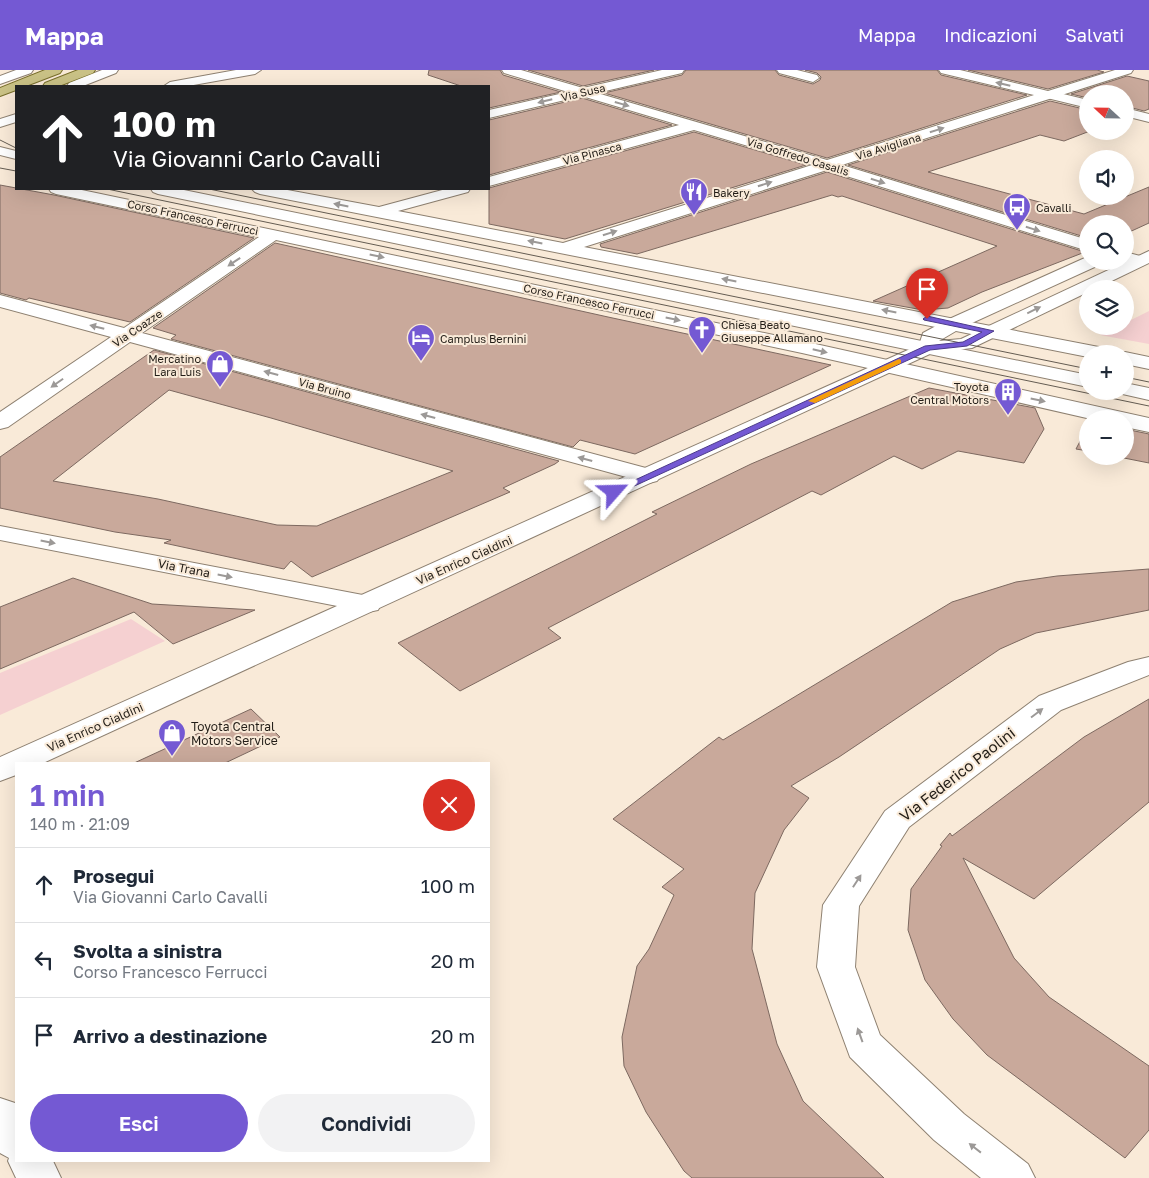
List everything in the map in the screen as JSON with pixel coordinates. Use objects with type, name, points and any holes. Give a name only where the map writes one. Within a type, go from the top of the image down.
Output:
[{"type":"main road","points":[[18,85],[56,70]]},
{"type":"main road","points":[[52,85],[89,70]]},
{"type":"main road","points":[[0,92],[15,86]]},
{"type":"main road","points":[[0,106],[15,103]]},
{"type":"street","points":[[0,80],[27,70]]},
{"type":"street","points":[[75,85],[112,70]]},
{"type":"street","points":[[175,85],[255,70]]},
{"type":"street","name":"Via Goffredo Casalis","points":[[508,70],[827,165],[1079,243]]},
{"type":"street","name":"Via Susa","points":[[490,114],[678,70]]},
{"type":"street","points":[[783,70],[813,78]]},
{"type":"street","points":[[945,70],[1079,102]]},
{"type":"street","name":"Via Avigliana","points":[[564,248],[1127,70]]},
{"type":"street","points":[[0,116],[15,104]]},
{"type":"street","points":[[1134,114],[1149,118]]},
{"type":"street","points":[[0,123],[15,118]]},
{"type":"street","name":"Via Pinasca","points":[[490,182],[695,125]]},
{"type":"street","points":[[0,151],[15,155]]},
{"type":"street","points":[[0,162],[15,164]]},
{"type":"street","name":"Corso Francesco Ferrucci","points":[[61,190],[274,234],[1082,410]]},
{"type":"street","name":"Corso Francesco Ferrucci","points":[[163,190],[1079,379]]},
{"type":"street","points":[[265,190],[1079,349]]},
{"type":"street","points":[[379,212],[459,190]]},
{"type":"street","name":"Via Coazze","points":[[0,422],[274,234]]},
{"type":"street","points":[[1079,267],[954,324],[930,337],[928,348],[964,344],[1103,270]]},
{"type":"street","name":"Via Bruino","points":[[0,302],[127,334],[649,476]]},
{"type":"street","name":"Via Enrico Cialdini","points":[[18,762],[928,348]]},
{"type":"street","points":[[1134,360],[1149,363]]},
{"type":"street","points":[[1134,391],[1149,394]]},
{"type":"street","name":"Corso Francesco Ferrucci","points":[[1134,422],[1149,425]]},
{"type":"street","name":"Via Trana","points":[[0,533],[368,604]]},
{"type":"street","name":"Via Federico Paolini","points":[[1014,1178],[949,1127],[864,1045],[836,967],[842,905],[896,820],[1050,703],[1138,668],[1149,666]]},
{"type":"street","name":"Via Enrico Cialdini","points":[[0,770],[15,763]]},
{"type":"street","points":[[0,1116],[15,1140]]},
{"type":"street","points":[[30,1162],[39,1178]]},
{"type":"shaded area","points":[[1149,311],[1149,344],[1100,335],[1134,335],[1134,318]]},
{"type":"shaded area","points":[[131,619],[165,641],[0,715],[0,673]]},
{"type":"building","points":[[429,70],[500,70],[503,75],[561,92],[490,108],[490,85],[458,85],[428,75]]},
{"type":"building","points":[[528,70],[654,70],[583,86]]},
{"type":"building","points":[[686,70],[775,70],[779,75],[813,84],[820,80],[821,77],[817,73],[805,70],[937,70],[941,75],[1027,95],[827,158],[604,93],[682,75]]},
{"type":"building","points":[[968,70],[1097,70],[1104,72],[1048,89]]},
{"type":"building","points":[[1127,76],[1149,81],[1149,109],[1144,111],[1134,108],[1134,85],[1099,85]]},
{"type":"building","points":[[1079,91],[1079,96],[1071,94]]},
{"type":"building","points":[[582,98],[672,125],[490,175],[490,120]]},
{"type":"building","points":[[1050,101],[1079,108],[1079,135],[1064,141],[1040,135],[928,172],[1084,214],[1106,205],[1134,205],[1134,193],[1149,187],[1149,223],[1134,230],[1134,215],[1079,215],[1079,235],[848,165]]},
{"type":"building","points":[[694,132],[806,165],[565,239],[489,224],[490,188]]},
{"type":"building","points":[[827,172],[1079,250],[1079,254],[982,292],[948,308],[923,310],[873,301],[997,246],[842,196],[832,195],[637,254],[601,247],[600,244]]},
{"type":"building","points":[[0,185],[15,188],[15,190],[27,190],[54,195],[254,238],[130,322],[0,293]]},
{"type":"building","points":[[275,243],[831,365],[635,454],[580,440],[573,447],[171,339],[176,335],[153,328]]},
{"type":"building","points":[[154,350],[559,461],[503,488],[510,492],[312,577],[291,561],[284,569],[164,543],[171,540],[115,532],[0,508],[0,457]],"holes":[[[169,390],[453,471],[317,526],[277,525],[158,499],[53,481]]]},
{"type":"building","points":[[929,388],[1035,408],[1044,429],[1024,463],[958,451],[922,469],[894,456],[821,495],[812,491],[548,628],[561,638],[460,691],[398,643],[657,514],[652,512],[751,464]]},
{"type":"building","points":[[1134,431],[1149,434],[1149,463],[1134,460]]},
{"type":"building","points":[[1149,569],[1149,610],[1036,633],[1000,649],[839,757],[791,786],[809,798],[784,830],[755,893],[752,949],[777,1044],[803,1101],[884,1178],[692,1178],[684,1171],[646,1112],[624,1066],[622,1037],[637,966],[649,949],[674,895],[662,887],[684,869],[613,819],[719,737],[723,740],[952,602],[1016,582],[1057,576]]},
{"type":"building","points":[[73,578],[152,604],[255,610],[173,644],[134,612],[0,669],[0,607]]},
{"type":"building","points":[[1149,699],[1149,802],[1034,899],[963,858],[1014,958],[1049,997],[1149,1066],[1149,1130],[1125,1158],[987,1055],[953,1019],[925,980],[908,930],[911,889],[950,833],[952,836],[1084,737]]},
{"type":"building","points":[[251,709],[280,737],[227,762],[136,762]]},
{"type":"tram line","points":[[0,140],[15,148]]},
{"type":"tram line","points":[[0,168],[15,171]]},
{"type":"tram line","points":[[112,190],[1149,406]]},
{"type":"tram line","points":[[214,190],[1079,367]]},
{"type":"tram line","points":[[1134,379],[1149,382]]},
{"type":"slow traffic","points":[[812,401],[899,362]]},
{"type":"place","name":"Bakery","points":[[694,216]]},
{"type":"place","name":"Cavalli","points":[[1017,231]]},
{"type":"place","name":"Chiesa Beato Giuseppe Allamano","points":[[702,354]]},
{"type":"place","name":"Camplus Bernini","points":[[421,362]]},
{"type":"place","name":"Mercatino Lara Luis","points":[[220,388]]},
{"type":"place","name":"Toyota Central Motors","points":[[1008,416]]},
{"type":"place","name":"Toyota Central Motors Service","points":[[172,757]]},
{"type":"route","points":[[614,492],[928,348],[964,344],[990,331],[927,319]]}]
